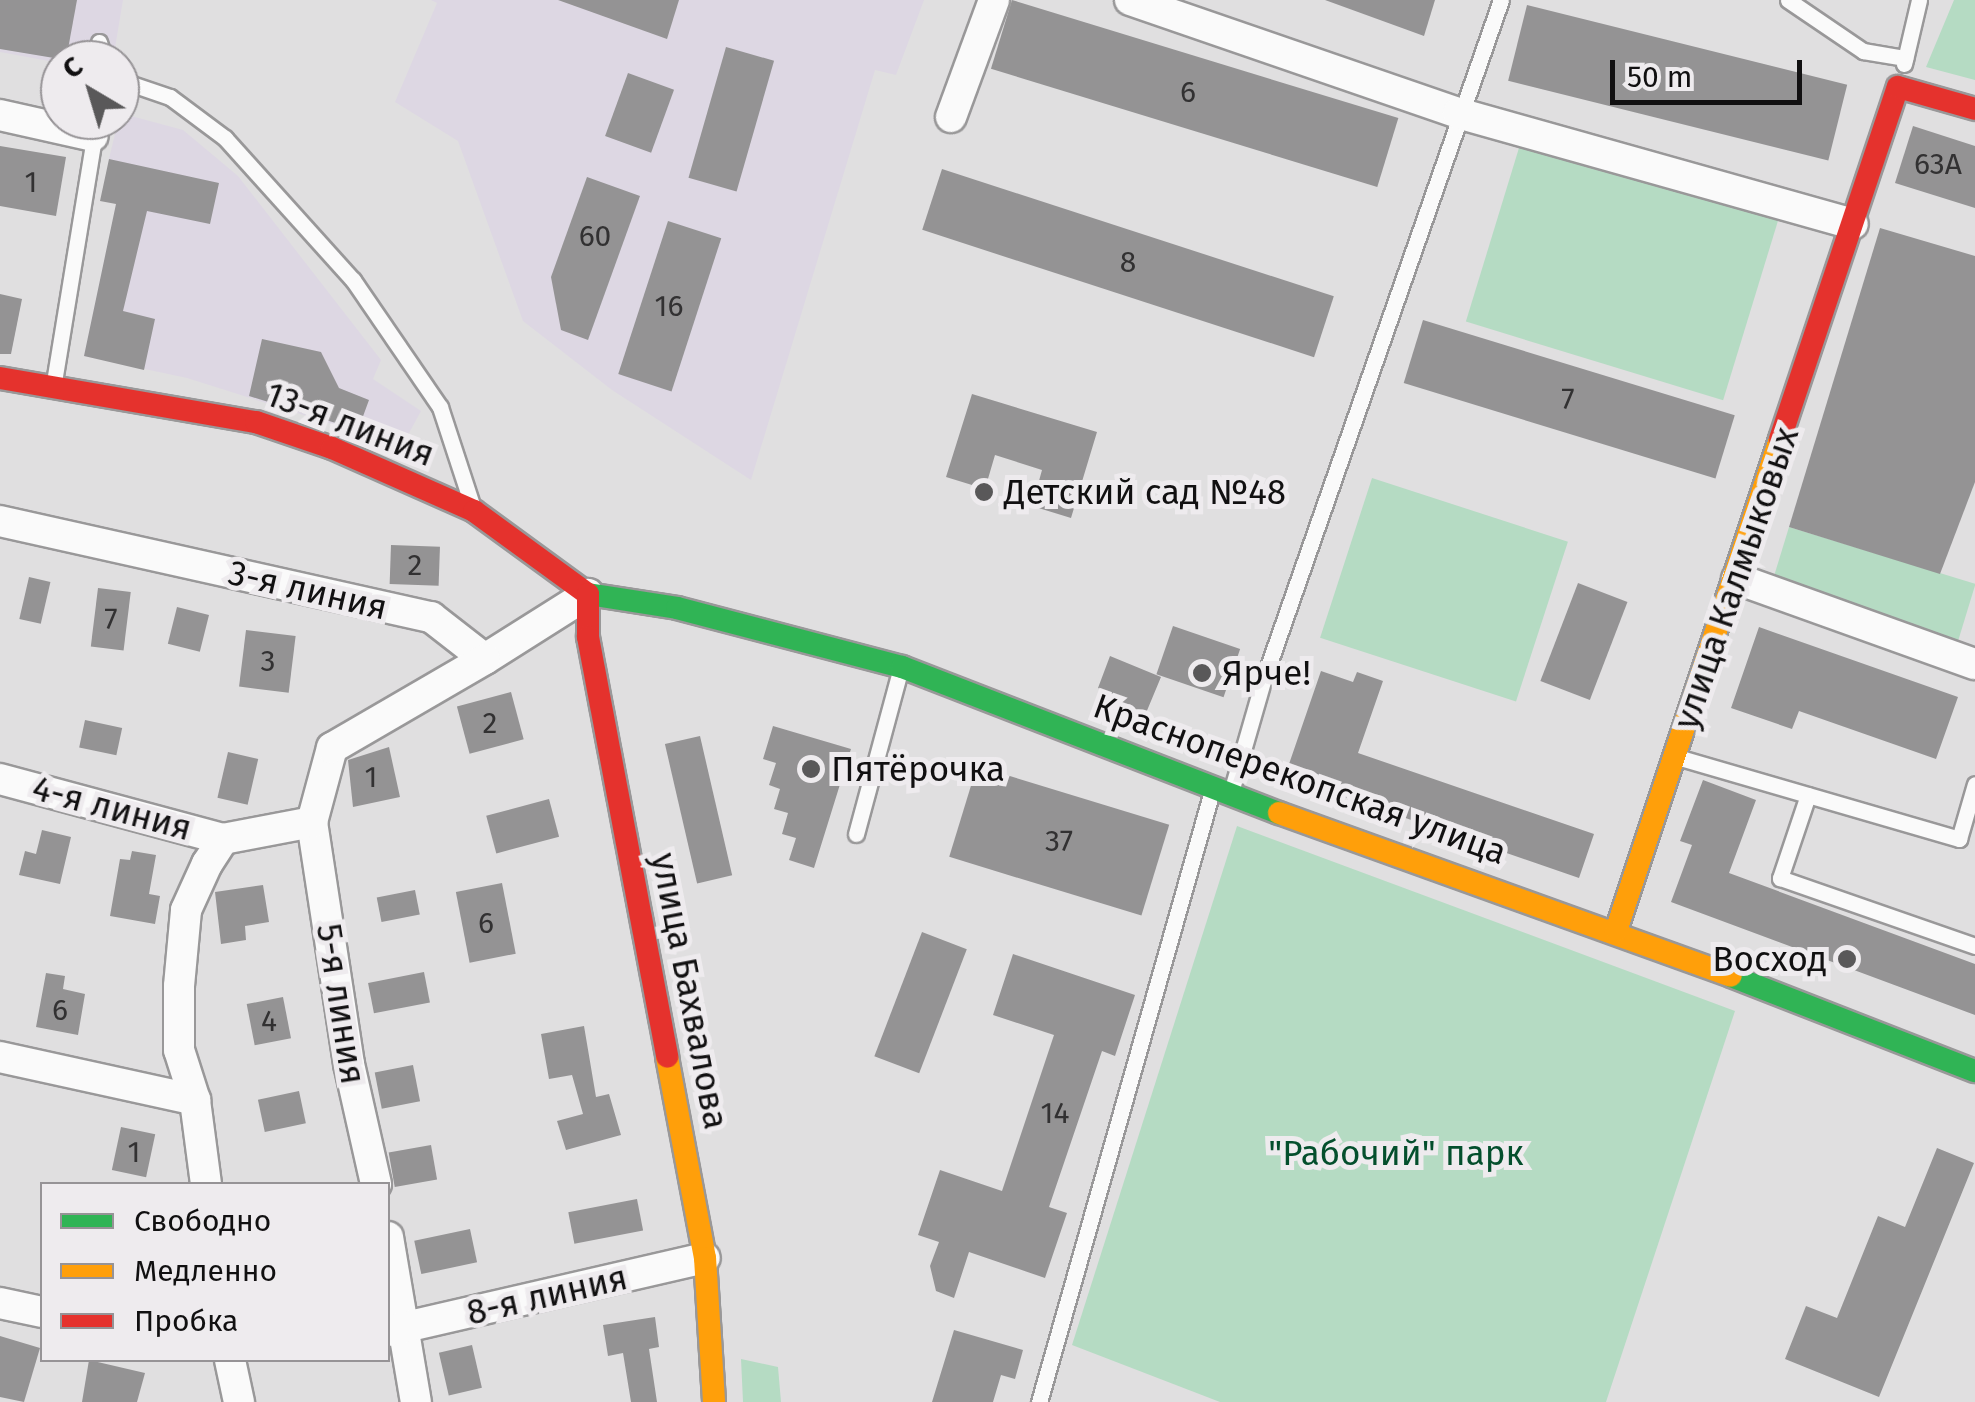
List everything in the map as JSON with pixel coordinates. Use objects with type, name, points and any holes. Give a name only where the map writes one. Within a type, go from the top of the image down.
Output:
[{"type":"street","points":[[951,117],[994,0]]},
{"type":"street","points":[[1130,0],[1458,113],[1853,224]]},
{"type":"street","points":[[1898,87],[1975,108]]},
{"type":"street","name":"улица Калмыковых","points":[[1616,931],[1737,579],[1898,87]]},
{"type":"street","points":[[0,115],[40,120]]},
{"type":"street","name":"13-я линия","points":[[0,378],[256,422],[474,511],[588,594]]},
{"type":"street","name":"3-я линия","points":[[0,520],[430,617],[484,659]]},
{"type":"street","points":[[1737,579],[1975,664]]},
{"type":"street","points":[[206,1182],[195,1100],[179,1050],[186,910],[223,839],[312,822],[332,748],[588,594]]},
{"type":"street","name":"Красноперекопская улица","points":[[588,594],[677,608],[902,667],[1222,792],[1616,931],[1975,1071]]},
{"type":"street","name":"улица Бахвалова","points":[[588,594],[588,637],[705,1258],[714,1402]]},
{"type":"street","name":"4-я линия","points":[[0,779],[223,839]]},
{"type":"street","name":"5-я линия","points":[[312,822],[349,1064],[376,1182]]},
{"type":"street","points":[[0,1057],[195,1100]]},
{"type":"street","points":[[390,1256],[398,1329],[416,1402]]},
{"type":"street","name":"8-я линия","points":[[398,1329],[705,1258]]},
{"type":"street","points":[[0,1303],[40,1312]]},
{"type":"street","points":[[230,1362],[239,1402]]},
{"type":"lane","points":[[1038,1402],[1222,792],[1458,113],[1501,0]]},
{"type":"lane","points":[[1788,0],[1863,51],[1905,58]]},
{"type":"lane","points":[[1898,87],[1919,0]]},
{"type":"lane","points":[[140,87],[170,98],[225,138],[353,280],[440,407],[474,511]]},
{"type":"lane","points":[[52,388],[93,140]]},
{"type":"lane","points":[[856,834],[902,667]]},
{"type":"lane","points":[[1676,757],[1959,839],[1975,784]]},
{"type":"lane","points":[[1808,795],[1780,878],[1975,946]]},
{"type":"shaded area","points":[[0,0],[123,0],[116,40],[40,40],[40,59],[0,52]]},
{"type":"shaded area","points":[[431,0],[924,0],[896,75],[875,70],[751,480],[612,390],[523,321],[458,141],[395,102],[437,3]]},
{"type":"shaded area","points":[[140,118],[183,130],[238,176],[381,360],[373,379],[421,411],[402,446],[187,378],[84,356],[116,205],[109,159],[114,140],[140,140]]},
{"type":"green space","points":[[1954,0],[1975,0],[1975,80],[1926,67]]},
{"type":"green space","points":[[1522,138],[1779,217],[1723,400],[1466,322]]},
{"type":"green space","points":[[1372,478],[1568,542],[1516,701],[1320,638]]},
{"type":"green space","points":[[1789,527],[1975,584],[1956,647],[1770,590]]},
{"type":"green space","name":"\"Рабочий\" парк","points":[[1237,826],[1735,1011],[1606,1402],[1220,1402],[1072,1345]]},
{"type":"green space","points":[[741,1359],[778,1367],[781,1402],[743,1402]]},
{"type":"building","points":[[0,0],[77,0],[70,40],[40,40],[40,56],[0,49]]},
{"type":"building","points":[[558,0],[679,0],[667,39]]},
{"type":"building","points":[[1012,0],[1398,118],[1377,187],[991,69]]},
{"type":"building","points":[[1325,0],[1435,0],[1424,36]]},
{"type":"building","points":[[1527,5],[1847,85],[1828,161],[1508,81]]},
{"type":"building","points":[[726,47],[774,61],[737,192],[689,178]]},
{"type":"building","points":[[628,73],[674,90],[651,153],[605,136]]},
{"type":"building","points":[[1913,126],[1975,146],[1975,208],[1895,183]]},
{"type":"building","points":[[0,146],[66,157],[56,216],[0,206]]},
{"type":"building","points":[[109,159],[219,183],[210,224],[147,211],[123,311],[155,319],[144,370],[84,356],[116,204],[100,201]]},
{"type":"building","points":[[942,169],[1334,296],[1314,357],[922,230]]},
{"type":"building","points":[[587,177],[640,196],[588,340],[561,330],[551,277]]},
{"type":"building","points":[[668,221],[721,238],[672,391],[618,374]]},
{"type":"building","points":[[1880,228],[1975,256],[1975,482],[1940,574],[1789,527]]},
{"type":"building","points":[[0,294],[22,299],[11,354],[0,354]]},
{"type":"building","points":[[1423,320],[1735,415],[1715,478],[1404,383]]},
{"type":"building","points":[[262,339],[321,352],[339,388],[369,400],[358,430],[249,396]]},
{"type":"building","points":[[972,394],[1097,432],[1071,518],[1032,506],[1042,470],[995,455],[985,489],[946,477]]},
{"type":"building","points":[[391,545],[440,547],[439,586],[390,584]]},
{"type":"building","points":[[29,577],[50,582],[41,624],[19,619]]},
{"type":"building","points":[[1578,583],[1627,602],[1590,700],[1540,681]]},
{"type":"building","points":[[98,588],[131,592],[124,651],[91,647]]},
{"type":"building","points":[[177,607],[209,615],[200,652],[168,644]]},
{"type":"building","points":[[1173,626],[1240,649],[1224,697],[1156,674]]},
{"type":"building","points":[[1759,627],[1958,697],[1936,759],[1799,711],[1792,729],[1731,708]]},
{"type":"building","points":[[246,630],[296,636],[289,693],[239,687]]},
{"type":"building","points":[[1110,656],[1161,677],[1141,725],[1116,716],[1123,698],[1098,688]]},
{"type":"building","points":[[1321,671],[1353,682],[1357,672],[1383,681],[1358,753],[1594,834],[1579,878],[1316,787],[1320,775],[1289,764]]},
{"type":"building","points":[[511,692],[524,739],[470,754],[457,706]]},
{"type":"building","points":[[85,720],[122,728],[116,755],[79,747]]},
{"type":"building","points":[[773,726],[851,749],[814,868],[789,860],[796,838],[782,834],[788,813],[774,809],[780,789],[769,785],[776,763],[763,759]]},
{"type":"building","points":[[700,736],[732,875],[697,883],[665,744]]},
{"type":"building","points":[[389,747],[400,797],[353,807],[348,760]]},
{"type":"building","points":[[228,752],[258,759],[248,805],[217,798]]},
{"type":"building","points":[[977,766],[1169,825],[1141,916],[949,857]]},
{"type":"building","points":[[1703,780],[1756,800],[1729,873],[1975,964],[1975,1015],[1671,902],[1692,845],[1680,841]]},
{"type":"building","points":[[549,799],[559,837],[496,853],[486,816]]},
{"type":"building","points":[[42,830],[71,837],[60,884],[19,875],[25,851],[36,854]]},
{"type":"building","points":[[132,851],[156,855],[149,894],[160,896],[155,924],[110,916],[120,859],[130,860]]},
{"type":"building","points":[[502,883],[516,954],[470,963],[456,892]]},
{"type":"building","points":[[263,885],[269,922],[245,926],[246,940],[221,944],[215,892]]},
{"type":"building","points":[[415,890],[420,915],[381,922],[377,897]]},
{"type":"building","points":[[922,932],[967,949],[919,1073],[874,1056]]},
{"type":"building","points":[[1013,954],[1135,995],[1115,1056],[1102,1051],[1049,1207],[1067,1213],[1045,1278],[969,1252],[954,1298],[936,1291],[930,1266],[939,1242],[918,1235],[940,1170],[1002,1191],[1054,1035],[993,1015]]},
{"type":"building","points":[[424,972],[430,1002],[374,1013],[368,983]]},
{"type":"building","points":[[46,973],[65,976],[63,989],[85,994],[78,1035],[36,1027]]},
{"type":"building","points":[[283,997],[291,1038],[255,1045],[247,1004]]},
{"type":"building","points":[[584,1026],[596,1097],[609,1094],[621,1135],[566,1150],[557,1121],[583,1114],[572,1075],[549,1079],[541,1034]]},
{"type":"building","points":[[413,1065],[420,1101],[382,1109],[375,1072]]},
{"type":"building","points":[[299,1091],[306,1123],[265,1132],[258,1100]]},
{"type":"building","points":[[121,1127],[155,1134],[146,1177],[112,1170]]},
{"type":"building","points":[[431,1145],[437,1179],[395,1187],[389,1152]]},
{"type":"building","points":[[1937,1148],[1974,1163],[1879,1397],[1785,1359],[1806,1306],[1837,1318],[1878,1216],[1905,1227]]},
{"type":"building","points":[[637,1199],[643,1230],[574,1244],[568,1212]]},
{"type":"building","points":[[470,1229],[477,1262],[421,1274],[414,1241]]},
{"type":"building","points":[[655,1317],[659,1347],[649,1349],[657,1402],[631,1402],[623,1353],[608,1356],[603,1325]]},
{"type":"building","points":[[954,1330],[1023,1350],[1015,1379],[1001,1375],[993,1402],[932,1402]]},
{"type":"building","points":[[0,1336],[40,1348],[24,1402],[0,1397]]},
{"type":"building","points":[[472,1345],[482,1388],[449,1396],[439,1353]]},
{"type":"building","points":[[89,1362],[145,1373],[137,1402],[82,1402]]},
{"type":"traffic: fast","points":[[588,594],[677,608],[902,667],[1279,813]]},
{"type":"traffic: fast","points":[[1731,976],[1975,1071]]},
{"type":"traffic: slow","points":[[1616,931],[1780,439]]},
{"type":"traffic: slow","points":[[1279,813],[1731,976]]},
{"type":"traffic: slow","points":[[667,1057],[705,1258],[714,1402]]},
{"type":"traffic: jam","points":[[1780,439],[1898,87],[1975,109]]},
{"type":"traffic: jam","points":[[0,378],[256,422],[332,448],[474,511],[588,594]]},
{"type":"traffic: jam","points":[[588,594],[588,637],[667,1057]]},
{"type":"place","name":"Детский сад №48","points":[[984,492]]},
{"type":"place","name":"Ярче!","points":[[1202,673]]},
{"type":"place","name":"Пятёрочка","points":[[811,769]]},
{"type":"place","name":"Восход","points":[[1847,959]]}]
